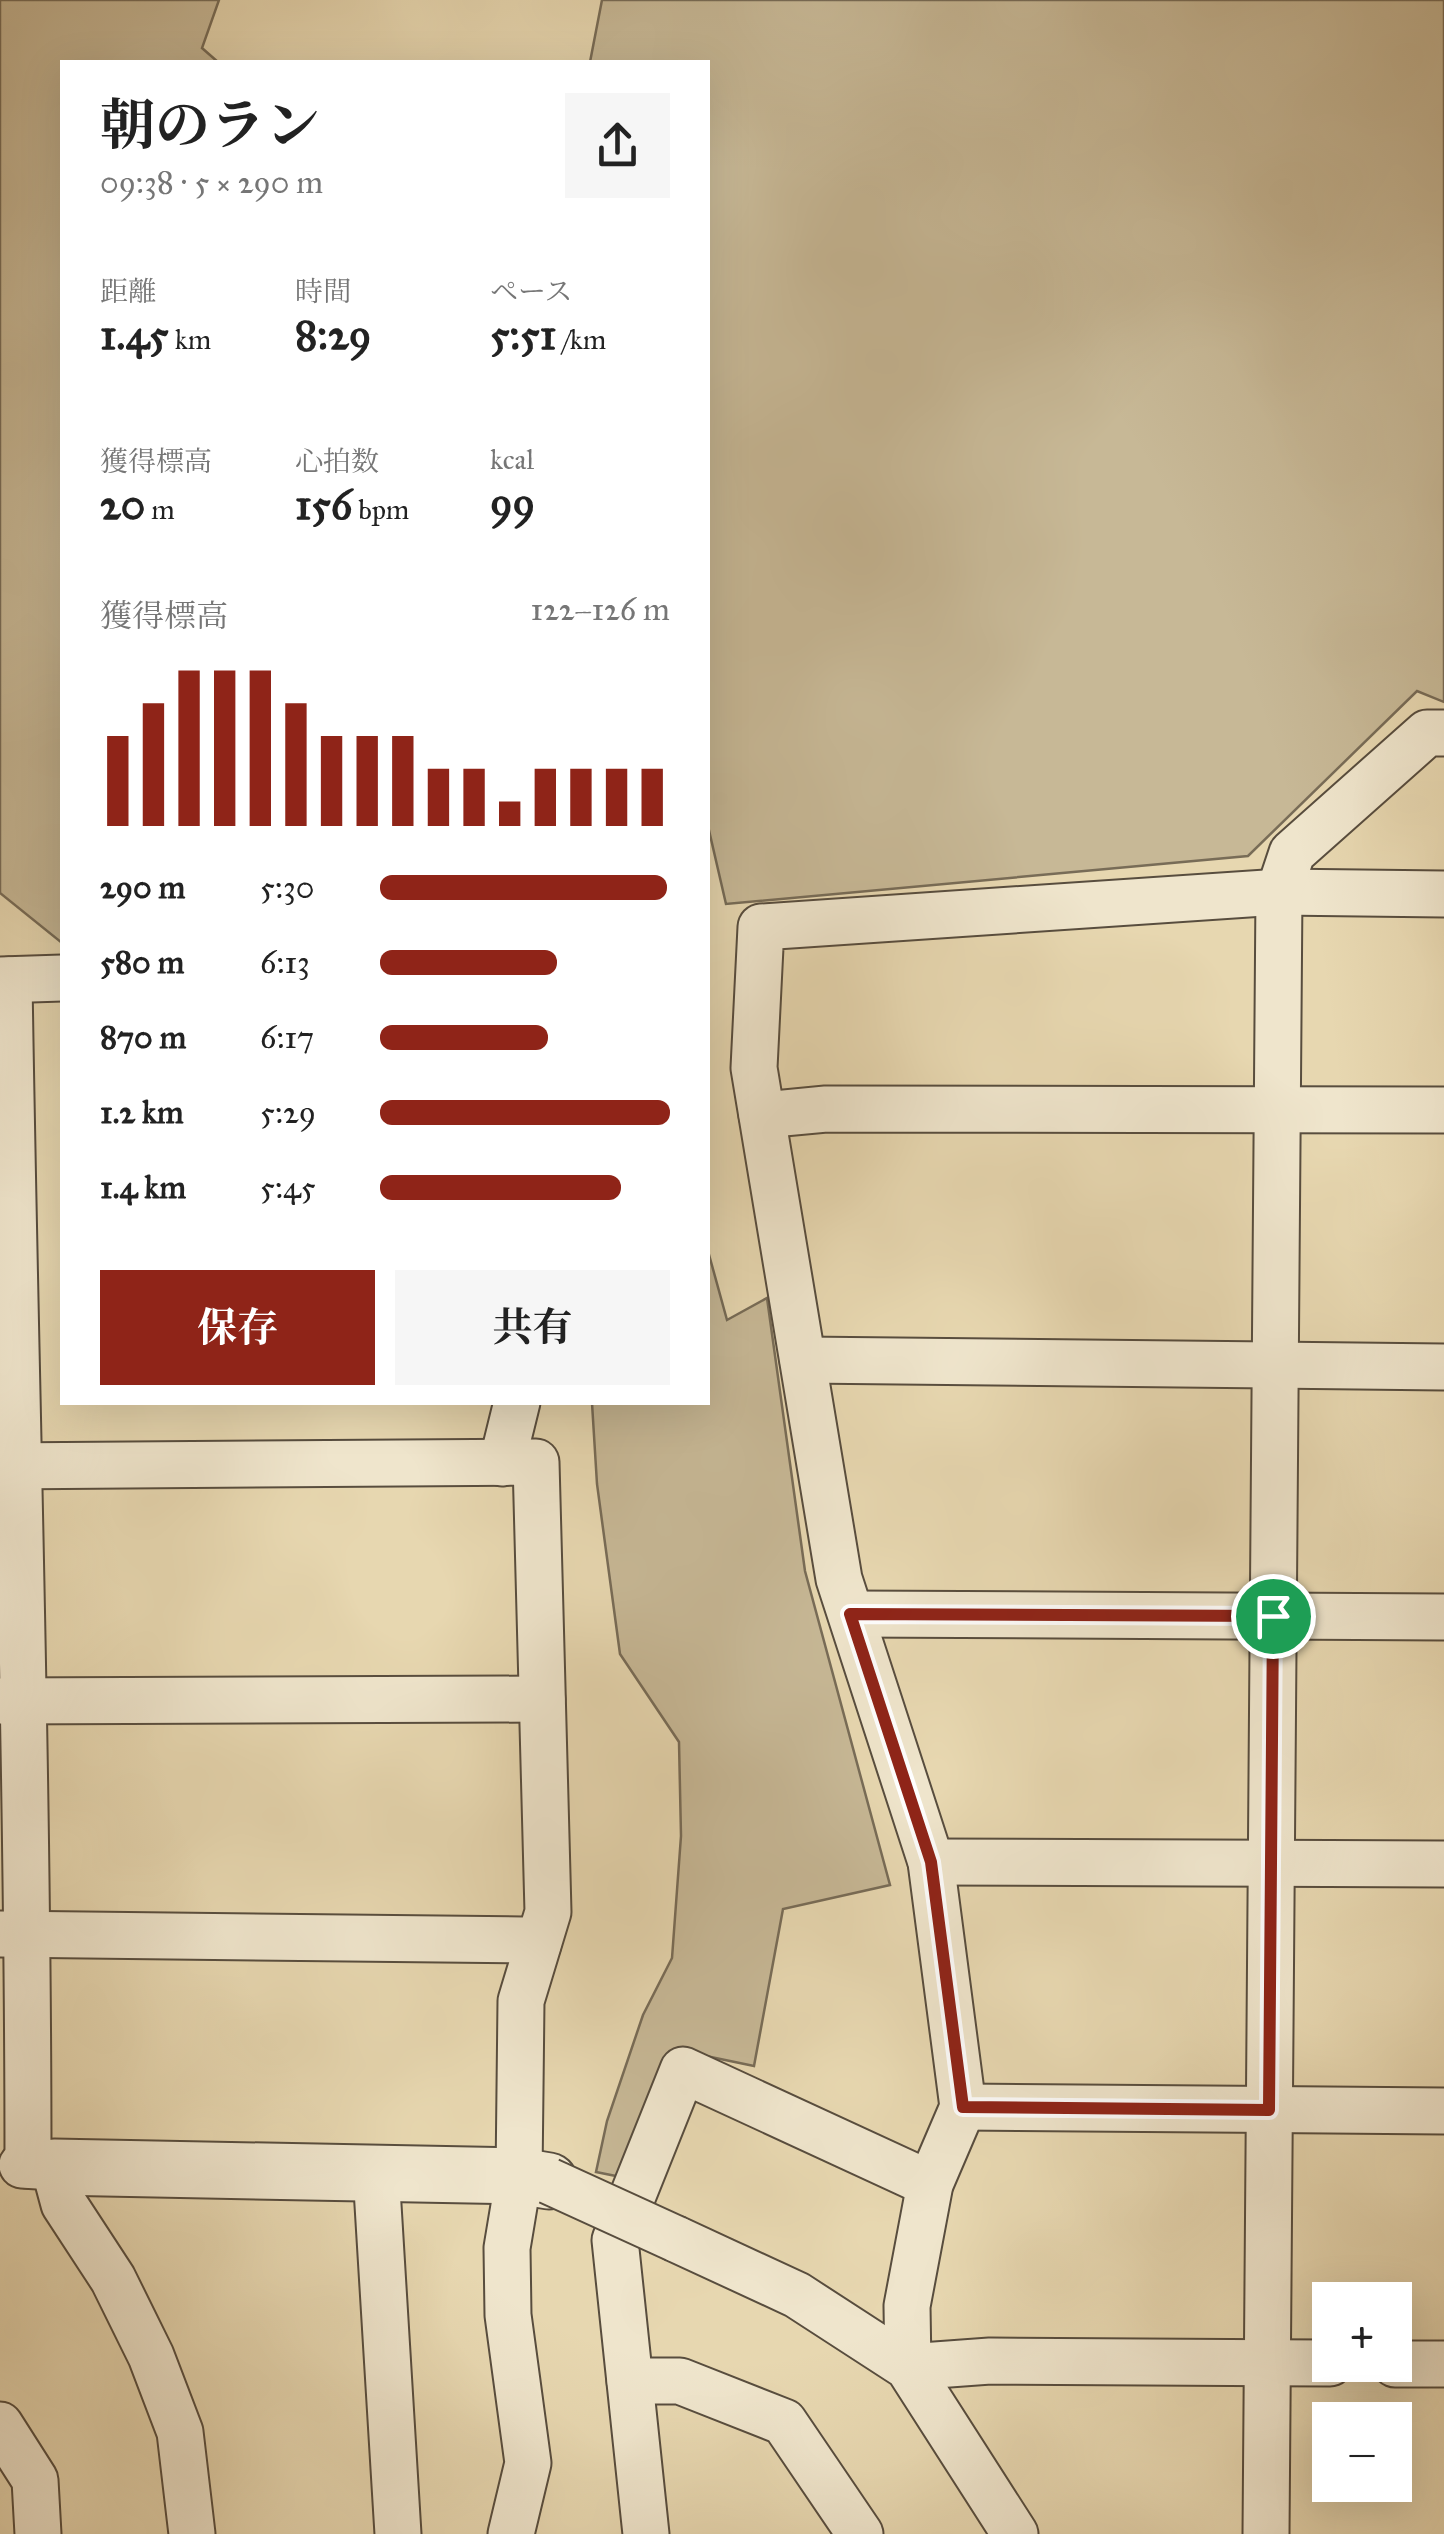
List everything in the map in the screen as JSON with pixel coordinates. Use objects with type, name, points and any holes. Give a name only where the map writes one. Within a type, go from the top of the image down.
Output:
[{"type":"street","points":[[1266,2534],[1279,892],[1292,854],[1427,733],[1444,734]]},
{"type":"street","points":[[908,2366],[907,2306],[930,2184],[963,2107],[931,1862],[839,1579],[754,1068],[761,927],[1279,892],[1444,894]]},
{"type":"street","points":[[60,978],[5,980],[14,1934],[27,2166],[64,2204],[114,2278],[151,2356],[180,2432],[192,2534]]},
{"type":"street","points":[[762,1115],[826,1108],[1444,1110]]},
{"type":"street","points":[[803,1360],[1444,1367]]},
{"type":"street","points":[[502,1463],[516,1405]]},
{"type":"street","points":[[8,1466],[536,1462],[548,1912],[521,2000],[534,2178],[507,2248],[508,2316],[528,2463],[512,2534]]},
{"type":"street","points":[[850,1614],[1444,1617]]},
{"type":"street","points":[[11,1701],[542,1699]]},
{"type":"street","points":[[931,1862],[1444,1864]]},
{"type":"street","points":[[14,1934],[523,1940],[538,1944]]},
{"type":"street","points":[[646,2534],[615,2240],[683,2070],[930,2184]]},
{"type":"street","points":[[963,2107],[1444,2111]]},
{"type":"street","points":[[27,2166],[534,2178],[797,2294],[908,2366],[1015,2534]]},
{"type":"street","points":[[376,2172],[398,2534]]},
{"type":"street","points":[[908,2366],[990,2361],[1312,2363]]},
{"type":"street","points":[[1412,2364],[1444,2364]]},
{"type":"street","points":[[630,2381],[680,2381],[784,2422],[860,2534]]},
{"type":"street","points":[[0,2425],[35,2480],[25,2513]]},
{"type":"shaded area","points":[[0,0],[219,0],[202,48],[216,60],[60,60],[60,941],[0,893]]},
{"type":"shaded area","points":[[602,0],[1444,0],[1444,702],[1417,691],[1248,856],[726,904],[710,835],[710,60],[590,60]]},
{"type":"shaded area","points":[[710,1258],[727,1320],[767,1298],[805,1571],[890,1885],[783,1909],[754,2066],[677,2050],[621,2177],[596,2172],[607,2121],[643,2015],[672,1958],[681,1836],[679,1742],[620,1654],[597,1484],[592,1405],[710,1405]]},
{"type":"route","points":[[850,1614],[1273,1616],[1269,2110],[963,2107],[931,1862],[850,1614]]}]
